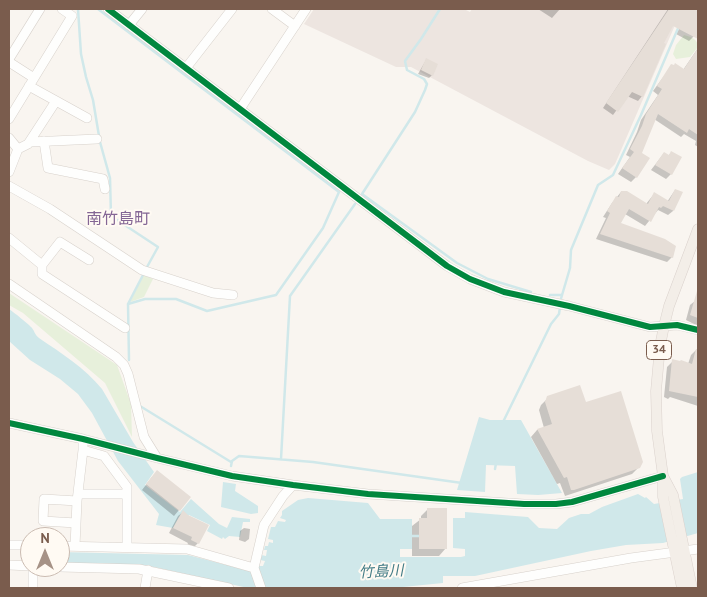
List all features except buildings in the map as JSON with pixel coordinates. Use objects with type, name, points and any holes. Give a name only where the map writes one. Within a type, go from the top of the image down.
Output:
[{"type":"main road","name":"34","points":[[692,588],[679,548],[663,476],[657,431],[656,392],[658,360],[669,306],[698,229]]},
{"type":"main road","name":"34","points":[[679,548],[682,588]]},
{"type":"street","points":[[40,9],[9,60],[56,101],[87,118]]},
{"type":"street","points":[[9,119],[74,12],[62,9]]},
{"type":"street","points":[[108,9],[447,266],[470,279],[504,292],[569,306],[650,327],[678,325],[698,330]]},
{"type":"street","points":[[129,25],[142,9]]},
{"type":"street","points":[[186,68],[232,9]]},
{"type":"street","points":[[272,9],[295,26]]},
{"type":"street","points":[[240,109],[306,9]]},
{"type":"street","points":[[9,172],[18,149],[30,142],[56,101]]},
{"type":"street","points":[[9,138],[18,149]]},
{"type":"street","points":[[30,142],[97,139]]},
{"type":"street","points":[[44,141],[48,168],[102,179],[105,189]]},
{"type":"street","points":[[9,186],[50,209],[142,270],[213,293],[232,295]]},
{"type":"street","points":[[9,238],[42,264]]},
{"type":"street","points":[[88,260],[60,242],[42,264],[42,274],[125,328]]},
{"type":"street","points":[[9,284],[116,357],[124,365],[144,437],[154,458]]},
{"type":"street","points":[[9,423],[101,443],[154,458],[232,476],[292,486],[368,494],[542,504],[572,502],[663,476]]},
{"type":"street","points":[[75,546],[83,439]]},
{"type":"street","points":[[83,450],[104,456],[127,487],[127,547]]},
{"type":"street","points":[[261,588],[254,569],[264,525],[292,486]]},
{"type":"street","points":[[76,523],[43,521],[44,499],[127,494]]},
{"type":"street","points":[[70,546],[192,550],[254,569]]},
{"type":"street","points":[[462,588],[497,585],[679,548],[698,550]]},
{"type":"street","points":[[70,567],[148,570],[229,588]]},
{"type":"street","points":[[145,588],[148,570]]},
{"type":"shaded area","points":[[314,9],[464,9],[470,12],[472,9],[682,9],[615,164],[609,170],[588,161],[411,67],[396,67],[304,24]]},
{"type":"green space","points":[[684,35],[695,40],[698,47],[690,57],[676,59],[673,54],[676,45]]},
{"type":"green space","points":[[143,275],[153,279],[144,297],[130,302]]},
{"type":"green space","points":[[9,293],[117,365],[131,404],[132,437],[105,383],[23,313],[9,305]]},
{"type":"water","points":[[9,309],[31,326],[38,337],[80,368],[102,389],[133,442],[154,472],[145,485],[180,512],[191,499],[219,524],[227,528],[232,517],[250,519],[250,522],[243,522],[240,537],[229,536],[222,539],[207,531],[210,525],[189,515],[186,520],[179,517],[173,528],[156,525],[159,514],[118,461],[92,413],[78,394],[60,379],[30,360],[9,341]]},
{"type":"water","points":[[479,417],[490,420],[521,420],[562,493],[517,494],[515,466],[486,465],[485,492],[457,490]]},
{"type":"water","name":"竹島川","points":[[698,472],[698,533],[663,543],[626,545],[591,551],[475,576],[443,576],[443,583],[393,588],[248,588],[149,566],[70,564],[70,552],[188,555],[250,571],[259,570],[259,566],[263,566],[265,561],[260,560],[261,555],[266,556],[267,550],[264,550],[265,546],[268,546],[269,542],[273,543],[273,540],[268,539],[271,527],[275,527],[278,521],[285,522],[286,520],[280,518],[282,511],[298,500],[308,498],[368,503],[380,519],[412,519],[412,549],[400,549],[400,557],[461,557],[465,556],[465,549],[453,548],[453,518],[465,518],[465,512],[528,517],[539,528],[557,529],[569,518],[581,514],[589,514],[602,507],[638,494],[646,497],[654,504],[683,499],[680,479]]},
{"type":"water","points":[[223,482],[236,484],[235,491],[258,506],[258,513],[251,514],[221,507]]},
{"type":"waterway","points":[[78,9],[81,54],[93,100],[100,142],[110,178],[111,216],[158,247],[147,267]]},
{"type":"waterway","points":[[98,9],[339,192],[323,228],[276,295],[207,311],[176,299],[145,299],[128,304]]},
{"type":"waterway","points":[[440,9],[405,61],[407,70],[424,79],[427,84],[425,90],[415,112],[362,194],[457,263],[488,279],[531,292]]},
{"type":"waterway","points":[[560,302],[570,268],[571,250],[598,185],[613,175],[679,26]]},
{"type":"waterway","points":[[281,459],[290,296],[355,204]]},
{"type":"waterway","points":[[129,360],[128,304],[143,275]]},
{"type":"waterway","points":[[550,295],[561,295]]},
{"type":"waterway","points":[[503,422],[551,324],[559,314],[560,307]]},
{"type":"waterway","points":[[140,406],[231,462]]},
{"type":"waterway","points":[[231,466],[232,461],[239,456],[313,462],[462,483]]},
{"type":"waterway","points":[[495,469],[496,463]]},
{"type":"waterway","points":[[410,536],[422,536]]},
{"type":"cycle path","points":[[108,9],[447,266],[470,279],[504,292],[569,306],[650,327],[677,325],[698,330]]},
{"type":"cycle path","points":[[9,423],[83,439],[232,476],[368,494],[524,504],[556,504],[572,502],[663,476]]},
{"type":"district","name":"南竹島町","points":[[118,219]]}]
